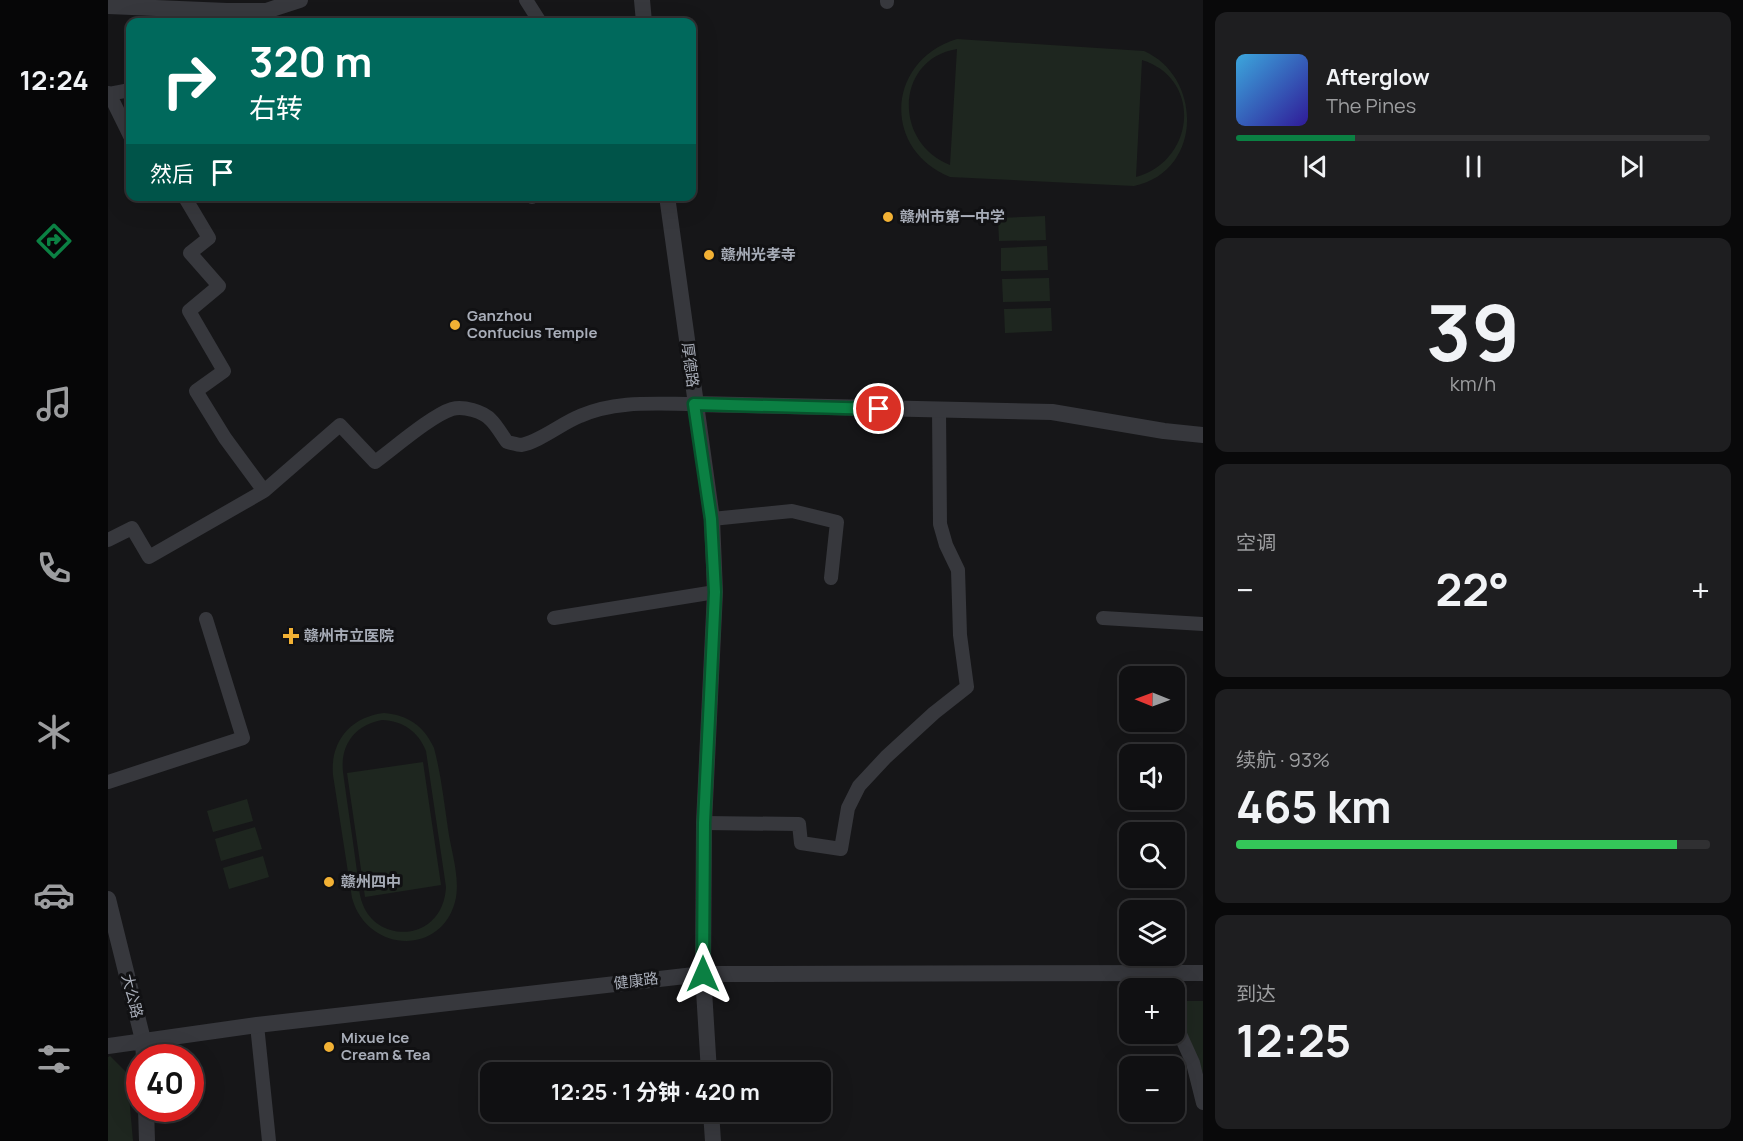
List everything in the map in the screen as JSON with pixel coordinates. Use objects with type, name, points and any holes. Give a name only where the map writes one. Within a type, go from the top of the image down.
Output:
[{"type":"street","points":[[108,6],[141,3],[227,11],[266,11],[300,0]]},
{"type":"street","points":[[526,0],[537,18]]},
{"type":"street","points":[[642,0],[644,18]]},
{"type":"street","points":[[126,91],[109,93],[126,128]]},
{"type":"street","points":[[187,201],[209,238],[190,253],[219,286],[189,311],[224,371],[196,391],[225,438],[264,491]]},
{"type":"street","name":"厚德路","points":[[668,201],[711,519],[715,592],[704,823],[703,974],[708,1062]]},
{"type":"street","points":[[108,540],[132,528],[149,557],[264,491],[340,425],[375,462],[436,418],[453,409],[469,409],[482,414],[491,419],[507,442],[521,445],[580,416],[617,405],[694,404],[1052,412],[1164,431],[1203,435]]},
{"type":"street","points":[[704,823],[799,824],[801,843],[842,849],[848,808],[859,786],[934,712],[967,687],[960,635],[958,570],[940,524],[939,410]]},
{"type":"street","points":[[711,519],[792,511],[837,522],[831,578]]},
{"type":"street","points":[[554,618],[715,592]]},
{"type":"street","points":[[1103,618],[1203,624]]},
{"type":"street","points":[[108,782],[243,738],[206,619]]},
{"type":"street","name":"大公路","points":[[108,900],[143,1044]]},
{"type":"street","name":"健康路","points":[[108,1046],[257,1025],[703,974],[1014,972],[1119,979]]},
{"type":"street","name":"健康路","points":[[1172,978],[1203,973]]},
{"type":"street","points":[[257,1025],[269,1141]]},
{"type":"street","points":[[1185,1044],[1194,1063],[1203,1102]]},
{"type":"street","points":[[146,1122],[147,1141]]},
{"type":"street","points":[[711,1122],[712,1141]]},
{"type":"shaded area","points":[[957,39],[1144,51],[1163,64],[1177,81],[1185,101],[1187,123],[1183,144],[1173,163],[1157,177],[1134,186],[950,177],[928,164],[912,147],[903,127],[901,105],[906,85],[917,65],[934,50]],"holes":[[[957,49],[950,165],[931,154],[918,139],[911,121],[909,102],[913,84],[922,68],[937,56]],[[1142,60],[1162,70],[1175,84],[1182,101],[1184,120],[1180,138],[1170,155],[1156,168],[1136,177]]]},
{"type":"shaded area","points":[[1045,216],[1046,240],[999,241],[998,218]]},
{"type":"shaded area","points":[[1047,246],[1048,270],[1001,271],[1001,248]]},
{"type":"shaded area","points":[[1049,278],[1050,301],[1003,302],[1002,279]]},
{"type":"shaded area","points":[[1051,308],[1052,331],[1005,333],[1004,309]]},
{"type":"shaded area","points":[[393,714],[408,719],[420,728],[434,748],[455,865],[457,893],[447,920],[435,932],[420,939],[404,941],[387,937],[372,929],[360,916],[352,898],[333,763],[339,742],[345,733],[361,720],[372,715]],"holes":[[[382,720],[409,728],[419,738],[426,751],[446,887],[442,905],[432,921],[421,928],[404,932],[387,929],[380,925],[367,913],[363,905],[343,772],[344,753],[351,738],[364,726]]]},
{"type":"shaded area","points":[[423,762],[441,885],[365,897],[347,773]]},
{"type":"shaded area","points":[[247,799],[253,821],[213,832],[207,811]]},
{"type":"shaded area","points":[[255,827],[262,849],[221,861],[215,839]]},
{"type":"shaded area","points":[[263,856],[269,877],[229,889],[223,868]]},
{"type":"shaded area","points":[[1185,1001],[1203,1001],[1203,1073],[1185,1029]]},
{"type":"shaded area","points":[[110,1056],[126,1072],[126,1122],[131,1122],[133,1141],[108,1141],[108,1057]]},
{"type":"place","name":"赣州市第一中学","points":[[888,217]]},
{"type":"place","name":"赣州光孝寺","points":[[709,255]]},
{"type":"place","name":"Ganzhou Confucius Temple","points":[[455,325]]},
{"type":"place","name":"赣州市立医院","points":[[291,636]]},
{"type":"place","name":"赣州四中","points":[[329,882]]},
{"type":"place","name":"Mixue Ice Cream & Tea","points":[[329,1047]]},
{"type":"route","points":[[703,974],[704,823],[715,592],[711,519],[694,404],[879,409]]}]
